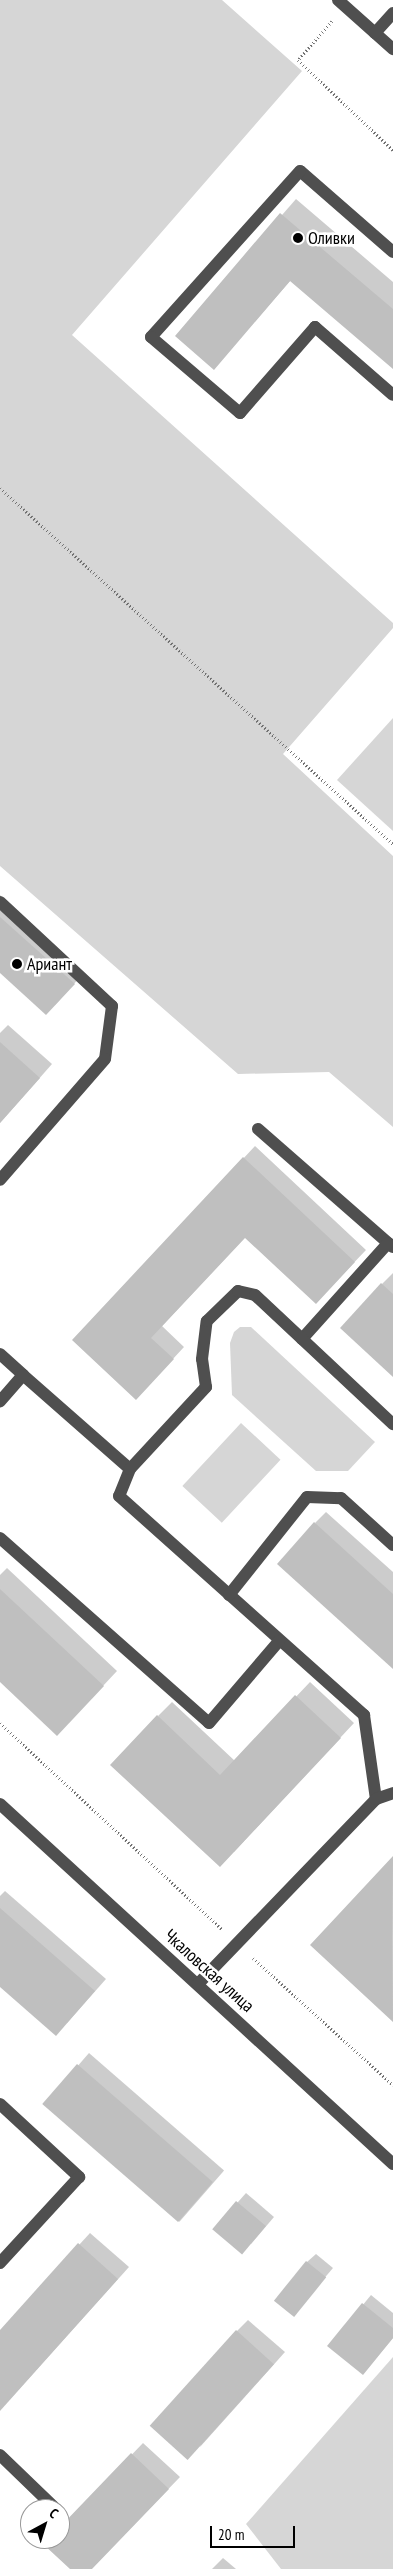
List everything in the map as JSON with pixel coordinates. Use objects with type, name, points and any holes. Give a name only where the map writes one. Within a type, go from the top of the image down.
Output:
[{"type":"street","points":[[341,3],[393,49]]},
{"type":"street","points":[[374,33],[393,13]]},
{"type":"street","points":[[393,252],[300,171],[152,337],[240,413],[315,327],[393,395]]},
{"type":"street","points":[[0,902],[112,1006],[105,1059],[0,1180]]},
{"type":"street","points":[[258,1129],[390,1245],[302,1339]]},
{"type":"street","points":[[376,1799],[364,1715],[279,1642],[119,1496],[130,1469],[206,1388],[202,1359],[207,1321],[238,1291],[255,1295],[393,1424]]},
{"type":"street","points":[[0,1354],[130,1469]]},
{"type":"street","points":[[0,1401],[23,1375]]},
{"type":"street","points":[[229,1595],[307,1496],[341,1498],[393,1545]]},
{"type":"street","points":[[0,1538],[210,1723],[279,1642]]},
{"type":"street","points":[[198,1984],[376,1799],[393,1793]]},
{"type":"street","name":"Чкаловская улица","points":[[0,1804],[393,2164]]},
{"type":"street","points":[[0,2104],[79,2177],[0,2263]]},
{"type":"street","points":[[0,2455],[46,2499]]},
{"type":"path","points":[[341,3],[298,60],[393,150]]},
{"type":"path","points":[[0,488],[393,844]]},
{"type":"path","points":[[0,1723],[393,2085]]},
{"type":"shaded area","points":[[0,0],[222,0],[302,71],[72,335],[393,623],[393,628],[283,754],[393,856],[393,1127],[329,1072],[238,1074],[0,866]]},
{"type":"shaded area","points":[[393,718],[393,831],[337,780]]},
{"type":"shaded area","points":[[240,1327],[251,1327],[375,1442],[348,1471],[316,1471],[232,1395],[230,1343],[234,1332]]},
{"type":"shaded area","points":[[241,1423],[280,1460],[222,1523],[182,1486]]},
{"type":"shaded area","points":[[393,2357],[393,2569],[281,2569],[246,2524]]},
{"type":"building","points":[[280,213],[393,309],[393,369],[290,281],[214,370],[175,336]]},
{"type":"building","points":[[0,917],[75,984],[46,1015],[0,973]]},
{"type":"building","points":[[0,1042],[40,1078],[0,1123]]},
{"type":"building","points":[[243,1157],[355,1262],[316,1304],[245,1238],[151,1338],[174,1359],[136,1400],[72,1340]]},
{"type":"building","points":[[381,1283],[393,1294],[393,1377],[340,1328]]},
{"type":"building","points":[[314,1522],[393,1594],[393,1669],[277,1564]]},
{"type":"building","points":[[0,1589],[104,1686],[57,1736],[0,1682]]},
{"type":"building","points":[[295,1695],[341,1738],[220,1867],[110,1765],[157,1715],[220,1775]]},
{"type":"building","points":[[393,1856],[392,1938],[393,2022],[310,1945]]},
{"type":"building","points":[[0,1908],[95,1991],[56,2036],[0,1987]]},
{"type":"building","points":[[77,2064],[213,2182],[178,2222],[42,2104]]},
{"type":"building","points":[[236,2201],[266,2226],[242,2254],[212,2229]]},
{"type":"building","points":[[78,2243],[118,2279],[0,2411],[0,2330]]},
{"type":"building","points":[[306,2261],[326,2277],[294,2317],[274,2301]]},
{"type":"building","points":[[362,2303],[393,2328],[393,2338],[363,2375],[327,2346]]},
{"type":"building","points":[[236,2330],[274,2364],[188,2460],[150,2426]]},
{"type":"building","points":[[131,2453],[169,2489],[92,2569],[70,2569],[48,2549],[70,2549],[70,2517]]},
{"type":"place","name":"Оливки","points":[[298,238]]},
{"type":"place","name":"Ариант","points":[[17,964]]}]
